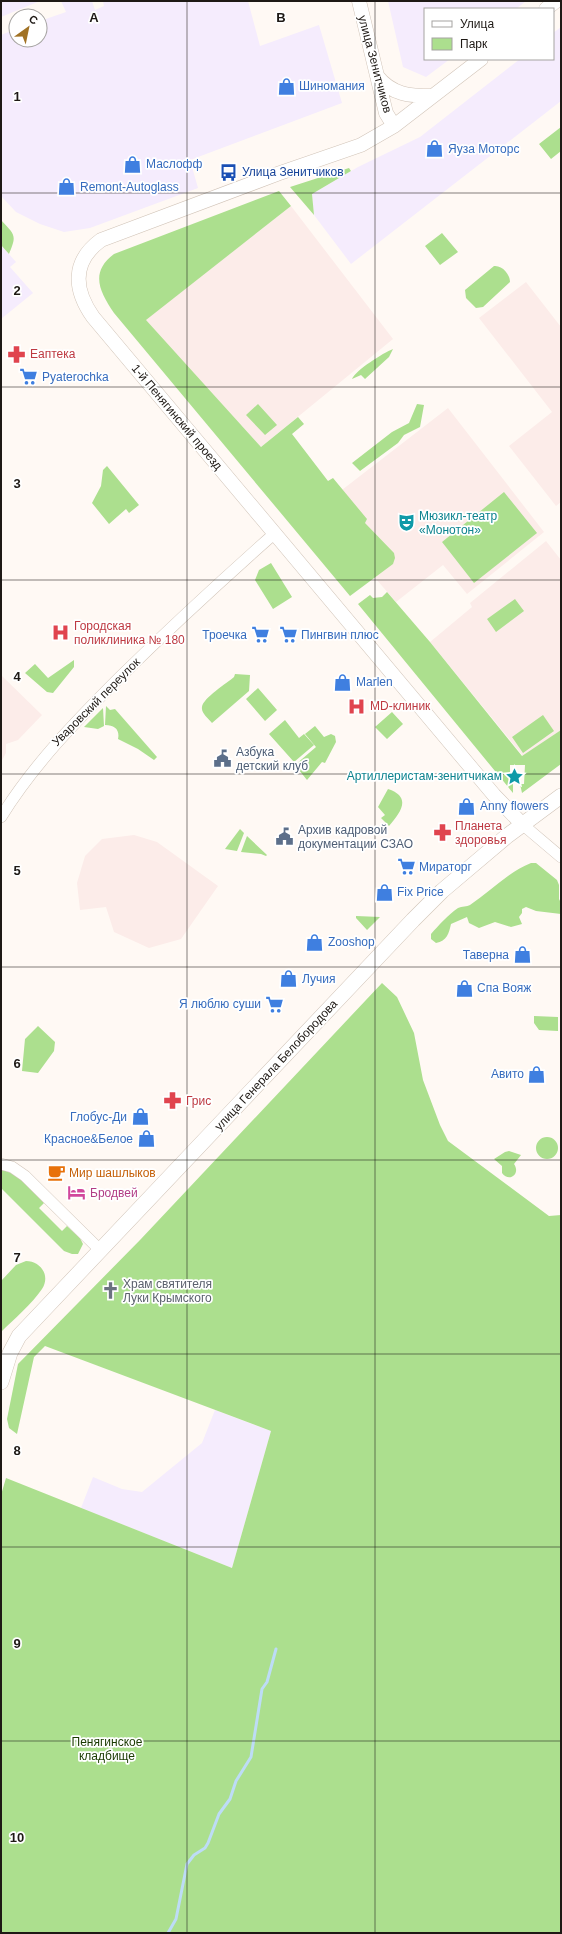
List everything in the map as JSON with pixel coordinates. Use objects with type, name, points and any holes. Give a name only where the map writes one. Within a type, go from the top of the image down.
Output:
[{"type":"main road","name":"улица Генерала Белобородова","points":[[1,1382],[10,1353],[19,1336],[414,920],[442,892],[522,824],[561,796]]},
{"type":"street","name":"улица Зенитчиков","points":[[359,1],[386,113],[394,126]]},
{"type":"street","points":[[547,8],[556,1]]},
{"type":"street","name":"1-й Пенягинский проезд","points":[[480,60],[394,126],[361,145],[112,235],[92,247],[81,264],[79,276],[82,297],[93,317],[494,795],[522,824]]},
{"type":"street","points":[[376,75],[390,89],[401,94],[432,96]]},
{"type":"street","name":"Уваровский переулок","points":[[1,817],[27,777],[72,724],[150,648],[275,533]]},
{"type":"street","points":[[522,824],[561,857]]},
{"type":"street","points":[[1,1164],[12,1167],[25,1176],[100,1250]]},
{"type":"shaded area","points":[[1,1],[40,1],[23,8],[8,8],[8,14],[1,17]]},
{"type":"shaded area","points":[[61,1],[92,1],[95,10],[104,6],[103,1],[248,1],[260,46],[319,25],[342,103],[190,160],[198,188],[90,228],[64,232],[40,224],[16,212],[1,196],[1,35],[8,32],[8,48],[48,48],[48,18],[66,12]]},
{"type":"shaded area","points":[[388,1],[526,1],[517,8],[424,8],[424,60],[449,60],[426,77],[403,67]]},
{"type":"shaded area","points":[[561,27],[561,101],[351,264],[314,215],[312,194],[358,167],[420,137],[519,60],[554,60],[554,32]]},
{"type":"shaded area","points":[[291,206],[393,339],[261,447],[145,320]]},
{"type":"shaded area","points":[[1,245],[16,262],[10,267],[33,293],[1,319]]},
{"type":"shaded area","points":[[526,282],[561,327],[561,502],[556,506],[509,446],[552,412],[479,318]]},
{"type":"shaded area","points":[[448,408],[544,532],[467,594],[443,565],[396,602],[316,510]]},
{"type":"shaded area","points":[[546,541],[561,560],[561,730],[523,756],[430,642],[472,607],[470,603]]},
{"type":"shaded area","points":[[1,675],[42,715],[18,740],[6,744],[6,753],[1,762]]},
{"type":"shaded area","points":[[134,835],[157,842],[218,886],[181,939],[149,948],[114,932],[106,907],[80,910],[77,883],[85,856],[102,839]]},
{"type":"shaded area","points":[[215,1410],[271,1431],[232,1568],[81,1508],[93,1477],[122,1489],[142,1492],[202,1443]]},
{"type":"green space","points":[[561,127],[561,151],[551,159],[539,144]]},
{"type":"green space","points":[[349,168],[351,171],[312,194],[314,215],[290,187]]},
{"type":"green space","points":[[279,191],[291,206],[146,320],[261,447],[298,417],[304,424],[292,434],[328,481],[333,478],[367,519],[365,523],[394,553],[395,558],[393,564],[350,596],[114,313],[104,297],[99,282],[99,275],[102,268],[106,261],[114,254]]},
{"type":"green space","points":[[1,220],[12,232],[14,239],[9,254],[1,245]]},
{"type":"green space","points":[[442,233],[458,252],[440,265],[425,246]]},
{"type":"green space","points":[[494,266],[500,267],[505,271],[509,276],[510,282],[483,307],[476,308],[466,298],[465,290]]},
{"type":"green space","points":[[393,349],[389,357],[365,379],[361,375],[352,379],[354,375],[364,367]]},
{"type":"green space","points":[[258,404],[277,425],[265,435],[246,415]]},
{"type":"green space","points":[[417,404],[424,405],[420,427],[404,435],[398,443],[360,471],[352,463],[392,432],[409,423]]},
{"type":"green space","points":[[107,466],[139,505],[129,513],[126,509],[109,524],[92,503],[101,486],[103,470]]},
{"type":"green space","points":[[504,492],[537,533],[474,583],[442,542]]},
{"type":"green space","points":[[271,563],[292,597],[273,609],[255,580],[259,570]]},
{"type":"green space","points":[[387,592],[430,642],[522,756],[561,730],[561,764],[522,793],[520,784],[524,784],[525,765],[510,765],[510,783],[513,784],[513,793],[358,604],[370,595],[373,598],[382,597]]},
{"type":"green space","points":[[515,599],[524,611],[496,632],[487,619]]},
{"type":"green space","points":[[74,660],[74,667],[53,693],[47,692],[25,673],[35,664],[48,678]]},
{"type":"green space","points":[[235,674],[250,675],[249,691],[212,723],[202,709],[203,703],[234,677]]},
{"type":"green space","points":[[258,688],[277,710],[265,721],[246,699]]},
{"type":"green space","points":[[106,706],[110,710],[115,709],[157,757],[154,760],[138,749],[118,739],[116,729],[112,726],[105,725]]},
{"type":"green space","points":[[103,708],[104,726],[98,729],[84,727]]},
{"type":"green space","points":[[392,712],[403,724],[387,739],[375,727]]},
{"type":"green space","points":[[543,715],[554,731],[523,753],[512,737]]},
{"type":"green space","points":[[285,720],[299,738],[304,734],[314,745],[294,762],[269,734]]},
{"type":"green space","points":[[315,726],[324,737],[331,734],[335,736],[336,742],[325,763],[322,762],[307,780],[295,765],[316,747],[305,734]]},
{"type":"green space","points":[[388,789],[400,796],[402,801],[400,810],[389,826],[381,818],[385,815],[378,807]]},
{"type":"green space","points":[[240,829],[244,833],[237,851],[225,849]]},
{"type":"green space","points":[[247,836],[267,855],[266,856],[241,852]]},
{"type":"green space","points":[[531,863],[536,863],[557,880],[559,885],[561,914],[536,911],[526,907],[522,909],[522,913],[519,917],[522,924],[511,927],[495,922],[479,928],[469,923],[467,917],[451,924],[445,938],[440,942],[436,943],[431,939],[431,934],[444,920],[460,907],[470,905],[515,871]]},
{"type":"green space","points":[[356,916],[380,917],[367,930],[356,918]]},
{"type":"green space","name":"Пенягинское кладбище","points":[[382,983],[397,997],[414,1033],[423,1080],[440,1125],[448,1141],[549,1216],[561,1215],[561,1933],[1,1933],[1,1495],[6,1478],[232,1568],[271,1431],[45,1346],[34,1357],[17,1434],[9,1428],[7,1419],[18,1364],[140,1240]]},
{"type":"green space","points":[[534,1016],[558,1017],[558,1031],[539,1030],[534,1023]]},
{"type":"green space","points":[[38,1026],[55,1042],[54,1051],[38,1073],[22,1071],[25,1039]]},
{"type":"green space","points":[[547,1137],[555,1140],[558,1148],[555,1156],[547,1159],[539,1156],[536,1148],[539,1140]]},
{"type":"green space","points":[[509,1151],[521,1155],[514,1164],[516,1171],[511,1177],[505,1176],[502,1173],[502,1166],[494,1159]]},
{"type":"green space","points":[[1,1169],[18,1176],[44,1203],[39,1208],[62,1231],[67,1226],[80,1238],[83,1244],[78,1254],[72,1254],[64,1251],[1,1188]]},
{"type":"green space","points":[[26,1261],[36,1263],[40,1266],[45,1274],[44,1284],[33,1300],[1,1332],[1,1281],[16,1265]]},
{"type":"waterway","points":[[168,1933],[176,1919],[187,1864],[194,1855],[205,1848],[208,1843],[219,1814],[230,1799],[236,1781],[251,1757],[262,1689],[267,1682],[276,1649]]},
{"type":"place","name":"Шиномания","points":[[286,86]]},
{"type":"place","name":"Яуза Моторс","points":[[435,149]]},
{"type":"place","name":"Маслофф","points":[[133,164]]},
{"type":"place","name":"Улица Зенитчиков","points":[[229,172]]},
{"type":"place","name":"Remont-Autoglass","points":[[67,187]]},
{"type":"place","name":"Еаптека","points":[[17,354]]},
{"type":"place","name":"Pyaterochka","points":[[29,377]]},
{"type":"place","name":"Мюзикл-театр «Монотон»","points":[[406,523]]},
{"type":"place","name":"Городская поликлиника № 180","points":[[61,633]]},
{"type":"place","name":"Троечка","points":[[260,635]]},
{"type":"place","name":"Пингвин плюс","points":[[288,635]]},
{"type":"place","name":"Marlen","points":[[343,682]]},
{"type":"place","name":"MD-клиник","points":[[357,706]]},
{"type":"place","name":"Азбука детский клуб","points":[[223,759]]},
{"type":"place","name":"Артиллеристам-зенитчикам","points":[[515,776]]},
{"type":"place","name":"Anny flowers","points":[[467,806]]},
{"type":"place","name":"Планета здоровья","points":[[442,833]]},
{"type":"place","name":"Архив кадровой документации СЗАО","points":[[285,837]]},
{"type":"place","name":"Мираторг","points":[[406,867]]},
{"type":"place","name":"Fix Price","points":[[384,892]]},
{"type":"place","name":"Zooshop","points":[[315,942]]},
{"type":"place","name":"Таверна","points":[[522,955]]},
{"type":"place","name":"Лучия","points":[[289,979]]},
{"type":"place","name":"Спа Вояж","points":[[464,988]]},
{"type":"place","name":"Я люблю суши","points":[[274,1004]]},
{"type":"place","name":"Авито","points":[[537,1074]]},
{"type":"place","name":"Грис","points":[[173,1101]]},
{"type":"place","name":"Глобус-Ди","points":[[140,1117]]},
{"type":"place","name":"Красное&Белое","points":[[146,1139]]},
{"type":"place","name":"Мир шашлыков","points":[[56,1173]]},
{"type":"place","name":"Бродвей","points":[[77,1193]]},
{"type":"place","name":"Храм святителя Луки Крымского","points":[[110,1291]]}]
